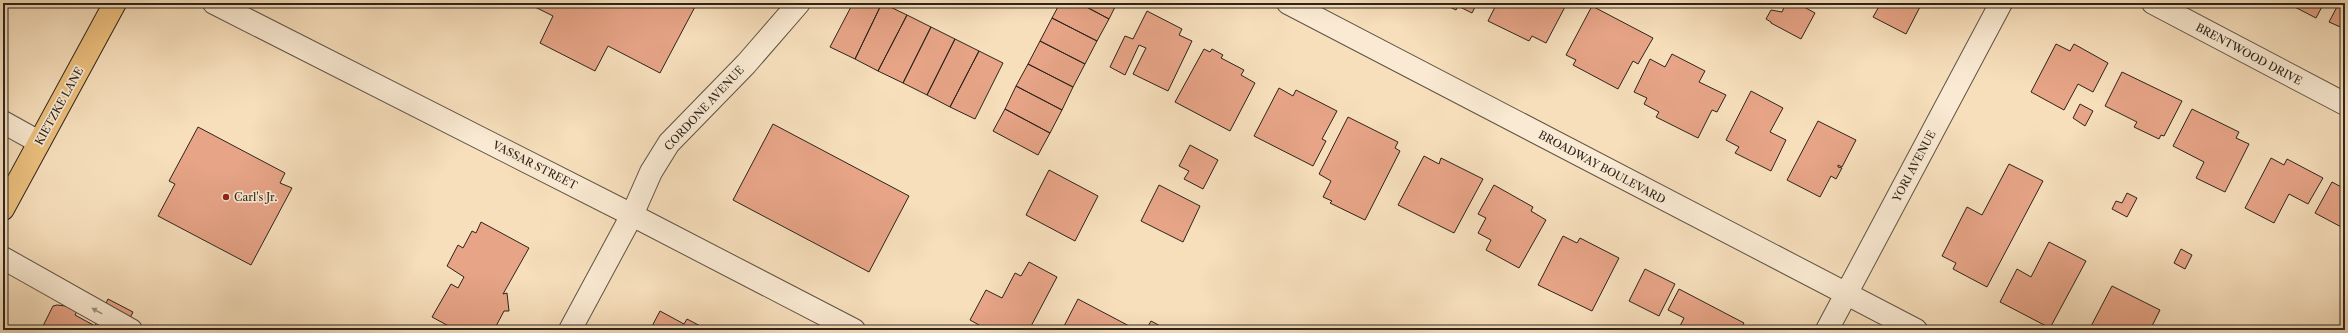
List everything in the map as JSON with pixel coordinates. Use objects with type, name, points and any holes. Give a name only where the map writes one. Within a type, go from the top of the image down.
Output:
[{"type":"main road","name":"KIETZKE LANE","points":[[3,209],[115,3]]},
{"type":"street","name":"VASSAR STREET","points":[[214,3],[632,215],[854,330]]},
{"type":"street","name":"CORDONE AVENUE","points":[[570,330],[632,215],[651,172],[669,143],[746,64],[799,3]]},
{"type":"street","name":"BROADWAY BOULEVARD","points":[[1288,3],[1916,330]]},
{"type":"street","name":"YORI AVENUE","points":[[1827,330],[2001,3]]},
{"type":"street","name":"BRENTWOOD DRIVE","points":[[2152,3],[2345,104]]},
{"type":"street","points":[[3,122],[39,142]]},
{"type":"street","points":[[3,258],[131,330]]},
{"type":"building","points":[[527,3],[697,3],[660,73],[608,46],[595,71],[540,43],[553,16]]},
{"type":"building","points":[[853,3],[882,3],[855,59],[830,47]]},
{"type":"building","points":[[882,3],[907,15],[878,71],[855,59]]},
{"type":"building","points":[[1060,3],[1079,3],[1109,19],[1097,41],[1052,18]]},
{"type":"building","points":[[1079,3],[1117,3],[1109,19]]},
{"type":"building","points":[[1441,3],[1477,3],[1472,13],[1458,6],[1456,10]]},
{"type":"building","points":[[1497,3],[1567,3],[1546,43],[1532,36],[1529,41],[1488,21]]},
{"type":"building","points":[[1786,3],[1797,3],[1815,13],[1801,39],[1766,19],[1771,10],[1782,12]]},
{"type":"building","points":[[1881,3],[1922,3],[1906,34],[1873,17]]},
{"type":"building","points":[[2287,3],[2324,3],[2316,18]]},
{"type":"building","points":[[2339,3],[2345,3],[2345,29],[2329,22]]},
{"type":"building","points":[[1592,6],[1653,38],[1638,64],[1633,61],[1618,89],[1573,65],[1576,60],[1566,55]]},
{"type":"building","points":[[1147,11],[1182,29],[1179,35],[1192,41],[1168,91],[1133,74],[1146,48],[1139,45],[1125,75],[1110,67],[1125,36],[1133,39]]},
{"type":"building","points":[[907,15],[931,27],[903,83],[878,71]]},
{"type":"building","points":[[1052,18],[1097,41],[1085,64],[1040,41]]},
{"type":"building","points":[[931,27],[955,39],[927,95],[903,83]]},
{"type":"building","points":[[955,39],[979,51],[950,107],[927,95]]},
{"type":"building","points":[[1040,41],[1085,64],[1073,87],[1028,64]]},
{"type":"building","points":[[2056,44],[2070,51],[2074,44],[2108,63],[2093,92],[2078,84],[2064,110],[2031,92]]},
{"type":"building","points":[[1204,49],[1210,52],[1212,49],[1223,55],[1221,58],[1244,70],[1241,75],[1255,83],[1230,131],[1175,102]]},
{"type":"building","points":[[979,51],[1003,63],[975,119],[950,107]]},
{"type":"building","points":[[1672,54],[1705,71],[1699,82],[1726,95],[1717,112],[1712,110],[1698,138],[1656,117],[1659,112],[1644,104],[1647,98],[1634,92],[1650,59],[1665,67]]},
{"type":"building","points":[[1028,64],[1073,87],[1062,110],[1016,86]]},
{"type":"building","points":[[2122,72],[2182,101],[2164,136],[2161,135],[2159,139],[2134,127],[2137,122],[2105,106]]},
{"type":"building","points":[[1016,86],[1062,110],[1050,133],[1005,109]]},
{"type":"building","points":[[1279,88],[1293,96],[1296,90],[1337,111],[1322,139],[1326,141],[1313,166],[1254,136]]},
{"type":"building","points":[[1751,91],[1783,108],[1770,132],[1786,140],[1771,171],[1735,153],[1739,147],[1726,140]]},
{"type":"building","points":[[2080,104],[2093,111],[2085,126],[2073,118]]},
{"type":"building","points":[[1005,109],[1050,133],[1038,155],[993,131]]},
{"type":"building","points":[[2192,109],[2239,132],[2236,138],[2249,144],[2225,192],[2196,178],[2204,162],[2173,146]]},
{"type":"building","points":[[1348,117],[1398,142],[1395,148],[1400,151],[1365,220],[1330,203],[1332,201],[1323,197],[1331,181],[1319,174]]},
{"type":"building","points":[[1818,121],[1856,140],[1842,167],[1838,165],[1838,167],[1842,168],[1836,179],[1831,176],[1820,197],[1787,180]]},
{"type":"building","points":[[773,124],[909,196],[869,272],[733,200]]},
{"type":"building","points":[[198,127],[285,173],[280,183],[292,188],[251,265],[158,216],[175,184],[169,181]]},
{"type":"building","points":[[1190,145],[1218,160],[1203,189],[1184,179],[1189,171],[1179,166]]},
{"type":"building","points":[[1424,156],[1439,164],[1441,158],[1483,179],[1454,233],[1398,205]]},
{"type":"building","points":[[2271,158],[2284,165],[2287,159],[2323,178],[2308,204],[2289,194],[2274,223],[2245,208]]},
{"type":"building","points":[[2009,164],[2043,181],[1987,287],[1953,269],[1956,263],[1942,256],[1967,207],[1982,215]]},
{"type":"building","points":[[1049,170],[1098,196],[1075,241],[1026,215]]},
{"type":"building","points":[[2332,182],[2345,189],[2345,229],[2315,213]]},
{"type":"building","points":[[1159,185],[1200,206],[1183,242],[1141,221]]},
{"type":"building","points":[[1494,185],[1533,207],[1531,211],[1546,220],[1519,268],[1486,250],[1491,240],[1478,233],[1486,218],[1478,214]]},
{"type":"building","points":[[2127,193],[2137,198],[2127,217],[2112,209],[2116,201],[2122,203]]},
{"type":"building","points":[[481,222],[529,248],[503,294],[507,293],[509,311],[504,311],[494,330],[456,330],[432,317],[451,284],[458,288],[464,277],[447,266],[458,245],[463,248],[472,231],[476,233]]},
{"type":"building","points":[[1563,236],[1577,243],[1580,238],[1619,258],[1592,311],[1538,285]]},
{"type":"building","points":[[2049,242],[2086,261],[2050,328],[2000,302],[2017,269],[2031,277]]},
{"type":"building","points":[[2181,249],[2192,255],[2185,269],[2174,263]]},
{"type":"building","points":[[1029,262],[1057,277],[1029,330],[988,330],[970,320],[986,290],[1002,298],[1015,273],[1021,276]]},
{"type":"building","points":[[1645,269],[1675,284],[1659,316],[1629,301]]},
{"type":"building","points":[[2112,286],[2160,310],[2150,330],[2089,330]]},
{"type":"building","points":[[1679,289],[1744,323],[1740,330],[1678,330],[1684,318],[1668,310]]},
{"type":"building","points":[[108,299],[133,312],[124,330],[41,330],[53,306],[57,305],[75,307],[77,311],[75,315],[95,326]]},
{"type":"building","points":[[1078,299],[1133,328],[1132,330],[1062,330]]},
{"type":"building","points":[[660,311],[684,324],[687,319],[708,330],[650,330]]},
{"type":"building","points":[[1151,321],[1168,330],[1146,330]]},
{"type":"building","points":[[157,325],[167,330],[155,330]]},
{"type":"place","name":"Carl's Jr.","points":[[226,197]]}]
